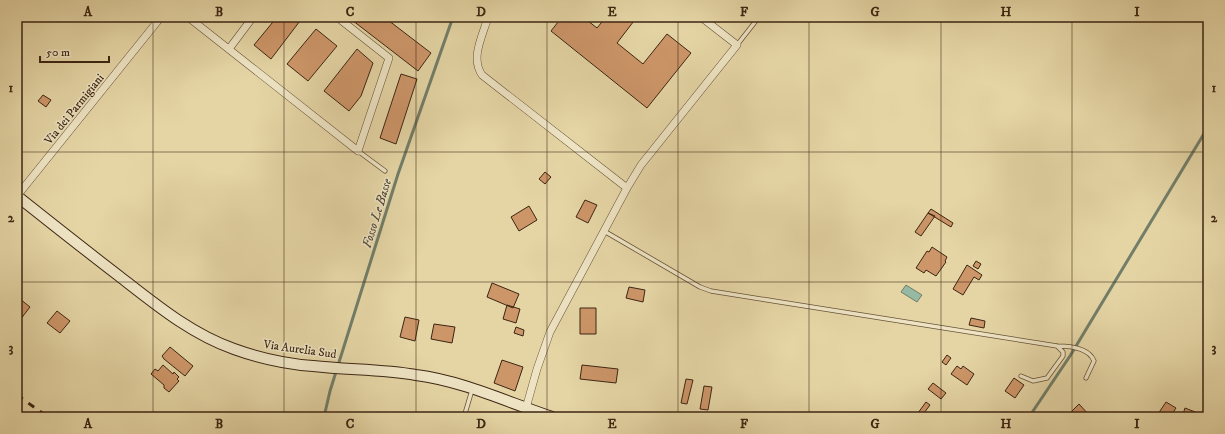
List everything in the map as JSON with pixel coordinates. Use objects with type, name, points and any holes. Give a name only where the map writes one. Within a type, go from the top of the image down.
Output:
[{"type":"main road","name":"Via Aurelia Sud","points":[[17,196],[177,320],[203,335],[232,348],[257,356],[285,362],[313,366],[362,369],[417,375],[472,389],[552,417]]},
{"type":"street","name":"Via dei Parmigiani","points":[[17,196],[161,17]]},
{"type":"street","points":[[188,17],[358,151],[390,58],[337,17]]},
{"type":"street","points":[[229,49],[253,17]]},
{"type":"street","points":[[488,17],[477,57],[478,66],[482,75],[627,188]]},
{"type":"street","points":[[526,408],[537,369],[550,332],[627,188],[641,165],[737,44],[701,17]]},
{"type":"lane","points":[[737,44],[759,17]]},
{"type":"lane","points":[[358,151],[385,171]]},
{"type":"lane","points":[[604,231],[711,292],[1057,346],[1072,347],[1088,353],[1094,361],[1086,378]]},
{"type":"lane","points":[[1021,376],[1033,381],[1047,378],[1063,356],[1063,352],[1057,346]]},
{"type":"lane","points":[[464,417],[472,389]]},
{"type":"shaded area","points":[[906,285],[922,295],[917,302],[901,292]]},
{"type":"building","points":[[277,17],[303,17],[271,59],[254,45]]},
{"type":"building","points":[[348,17],[384,17],[431,53],[418,71]]},
{"type":"building","points":[[562,17],[583,17],[597,28],[606,17],[637,17],[617,43],[643,64],[667,34],[691,53],[647,108],[551,31]]},
{"type":"building","points":[[316,29],[337,46],[308,81],[287,64]]},
{"type":"building","points":[[357,49],[373,63],[361,96],[349,111],[324,91]]},
{"type":"building","points":[[401,74],[417,79],[396,144],[380,138]]},
{"type":"building","points":[[43,95],[51,100],[46,107],[38,101]]},
{"type":"building","points":[[545,172],[551,177],[545,184],[539,179]]},
{"type":"building","points":[[585,200],[597,205],[588,223],[576,217]]},
{"type":"building","points":[[529,206],[537,220],[519,231],[511,217]]},
{"type":"building","points":[[931,209],[953,223],[951,227],[928,213]]},
{"type":"building","points":[[928,213],[935,216],[921,236],[915,232]]},
{"type":"building","points":[[932,247],[947,257],[946,262],[936,276],[926,270],[924,273],[916,268],[927,251],[929,252]]},
{"type":"building","points":[[976,261],[981,264],[978,269],[973,266]]},
{"type":"building","points":[[967,265],[982,275],[979,280],[974,277],[963,295],[953,289]]},
{"type":"building","points":[[492,283],[519,294],[513,308],[487,297]]},
{"type":"building","points":[[629,287],[645,290],[643,302],[626,298]]},
{"type":"building","points":[[20,299],[30,307],[17,324],[17,303]]},
{"type":"building","points":[[507,305],[520,309],[516,323],[503,319]]},
{"type":"building","points":[[580,308],[596,308],[596,334],[580,334]]},
{"type":"building","points":[[57,311],[70,321],[60,333],[47,323]]},
{"type":"building","points":[[405,317],[419,320],[415,341],[400,337]]},
{"type":"building","points":[[971,318],[985,321],[984,328],[969,325]]},
{"type":"building","points":[[434,324],[455,327],[452,343],[431,339]]},
{"type":"building","points":[[516,327],[524,330],[523,336],[514,333]]},
{"type":"building","points":[[170,347],[193,366],[185,376],[162,356]]},
{"type":"building","points":[[947,355],[951,358],[946,365],[942,362]]},
{"type":"building","points":[[502,360],[523,367],[515,391],[494,383]]},
{"type":"building","points":[[163,365],[179,377],[177,379],[179,381],[169,392],[164,388],[164,385],[151,374],[155,369],[158,371]]},
{"type":"building","points":[[582,365],[618,369],[616,383],[580,379]]},
{"type":"building","points":[[957,366],[961,369],[963,366],[974,374],[967,385],[951,374]]},
{"type":"building","points":[[1014,378],[1024,385],[1015,398],[1005,391]]},
{"type":"building","points":[[686,379],[693,380],[687,404],[681,403]]},
{"type":"building","points":[[933,383],[946,393],[941,399],[928,389]]},
{"type":"building","points":[[704,386],[712,387],[708,410],[700,409]]},
{"type":"building","points":[[926,402],[930,405],[921,417],[915,417]]},
{"type":"building","points":[[1166,402],[1176,408],[1170,417],[1156,417]]},
{"type":"building","points":[[1079,404],[1089,415],[1087,417],[1070,417],[1068,415]]},
{"type":"building","points":[[1185,408],[1208,417],[1182,417]]},
{"type":"waterway","name":"Fosso Le Basse","points":[[324,417],[330,391],[398,174],[453,17]]},
{"type":"waterway","points":[[1029,417],[1070,356],[1208,127]]},
{"type":"railway","points":[[17,395],[48,417]]}]
